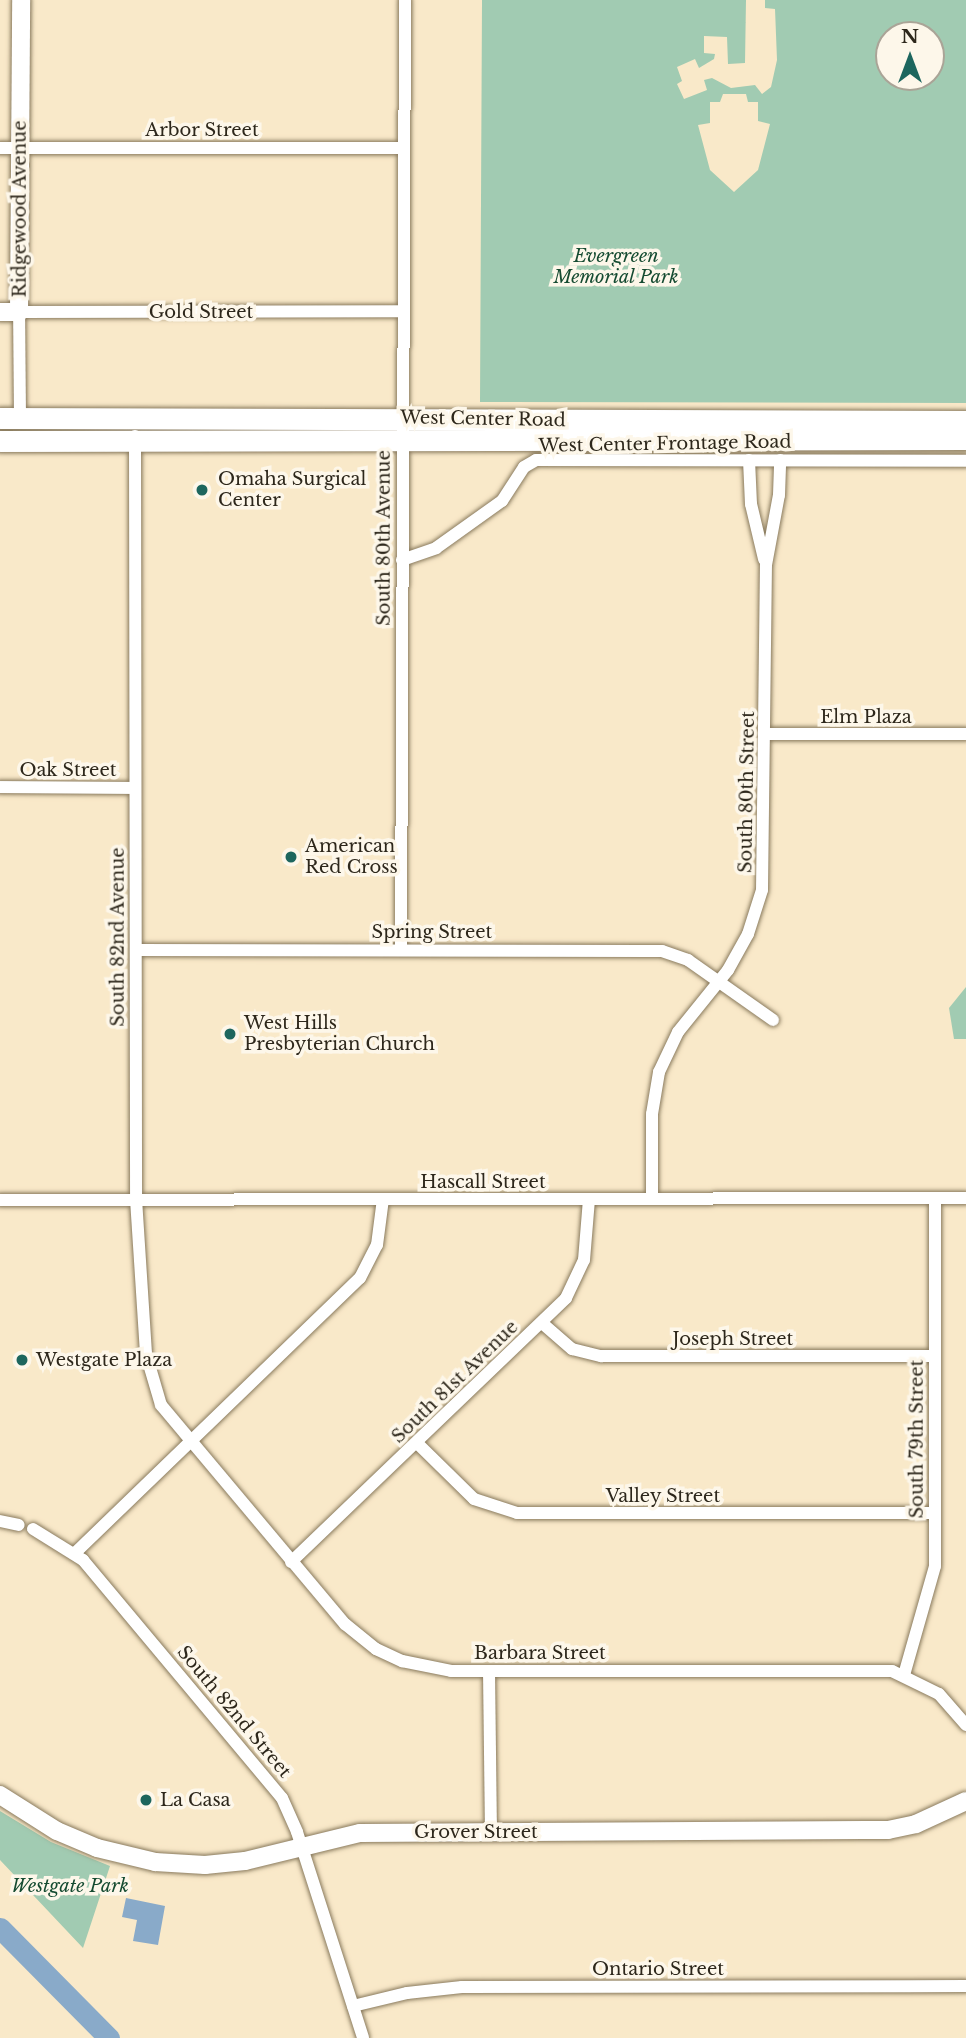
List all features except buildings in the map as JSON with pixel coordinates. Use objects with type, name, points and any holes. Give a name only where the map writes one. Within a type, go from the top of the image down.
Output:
[{"type":"main road","name":"West Center Road","points":[[10,418],[966,421]]},
{"type":"main road","name":"West Center Road","points":[[0,440],[401,442],[966,439]]},
{"type":"street","name":"Ridgewood Avenue","points":[[10,418],[19,312],[21,0]]},
{"type":"street","name":"South 80th Avenue","points":[[401,949],[401,418],[405,0]]},
{"type":"street","name":"Arbor Street","points":[[0,148],[404,148]]},
{"type":"street","name":"Gold Street","points":[[0,312],[403,311]]},
{"type":"street","name":"South 82nd Avenue","points":[[135,418],[136,1199],[149,1377],[161,1405],[190,1442]]},
{"type":"street","name":"West Center Frontage Road","points":[[402,560],[436,548],[502,500],[524,467],[536,460],[966,461]]},
{"type":"street","name":"South 80th Street","points":[[749,460],[751,504],[766,565]]},
{"type":"street","name":"South 80th Street","points":[[652,1199],[652,1114],[659,1072],[678,1032],[719,982],[748,934],[762,890],[766,565],[779,495],[780,460]]},
{"type":"street","name":"Elm Plaza","points":[[766,734],[966,734]]},
{"type":"street","name":"Oak Street","points":[[0,787],[135,788]]},
{"type":"street","name":"Spring Street","points":[[135,950],[662,951],[688,960],[773,1020]]},
{"type":"street","name":"South 79th Street","points":[[904,1675],[933,1583],[935,1198]]},
{"type":"street","name":"Hascall Street","points":[[0,1200],[966,1198]]},
{"type":"street","points":[[75,1553],[360,1278],[377,1245],[383,1199]]},
{"type":"street","name":"South 81st Avenue","points":[[292,1562],[566,1298],[580,1273],[587,1245],[589,1199]]},
{"type":"street","name":"Joseph Street","points":[[542,1323],[572,1349],[601,1356],[935,1356]]},
{"type":"street","name":"Barbara Street","points":[[190,1442],[345,1625],[376,1649],[430,1668],[489,1671],[880,1670],[904,1675],[939,1694],[966,1725]]},
{"type":"street","name":"Valley Street","points":[[417,1443],[474,1499],[516,1513],[935,1513]]},
{"type":"street","points":[[0,1521],[19,1525]]},
{"type":"street","name":"South 82nd Street","points":[[33,1529],[75,1553],[273,1785],[302,1847],[363,2038]]},
{"type":"street","points":[[489,1671],[491,1832]]},
{"type":"street","name":"Grover Street","points":[[0,1795],[67,1836],[97,1848],[155,1862],[225,1864],[360,1833],[888,1830],[915,1824],[966,1801]]},
{"type":"street","name":"Ontario Street","points":[[353,2006],[407,1993],[461,1987],[966,1986]]},
{"type":"green space","name":"Evergreen Memorial Park","points":[[482,0],[746,0],[745,63],[728,64],[727,37],[704,36],[704,53],[715,54],[714,59],[699,68],[695,59],[677,67],[682,81],[677,84],[684,99],[707,90],[704,80],[712,78],[731,88],[755,85],[762,94],[771,87],[777,60],[775,9],[765,8],[765,0],[966,0],[966,403],[480,402]],"holes":[[[723,94],[746,94],[748,102],[758,102],[758,121],[770,124],[758,170],[734,192],[710,170],[698,125],[710,123],[710,102],[720,102]]]},
{"type":"green space","points":[[966,987],[966,1039],[954,1039],[949,1008]]},
{"type":"green space","name":"Westgate Park","points":[[0,1811],[51,1842],[110,1866],[83,1948],[0,1860]]},
{"type":"water","points":[[126,1898],[165,1906],[158,1945],[133,1941],[137,1920],[122,1917]]},
{"type":"waterway","points":[[0,1928],[109,2038]]},
{"type":"place","name":"Omaha Surgical Center","points":[[202,490]]},
{"type":"place","name":"American Red Cross","points":[[291,857]]},
{"type":"place","name":"West Hills Presbyterian Church","points":[[230,1034]]},
{"type":"place","name":"Westgate Plaza","points":[[22,1360]]},
{"type":"place","name":"La Casa","points":[[146,1800]]}]
